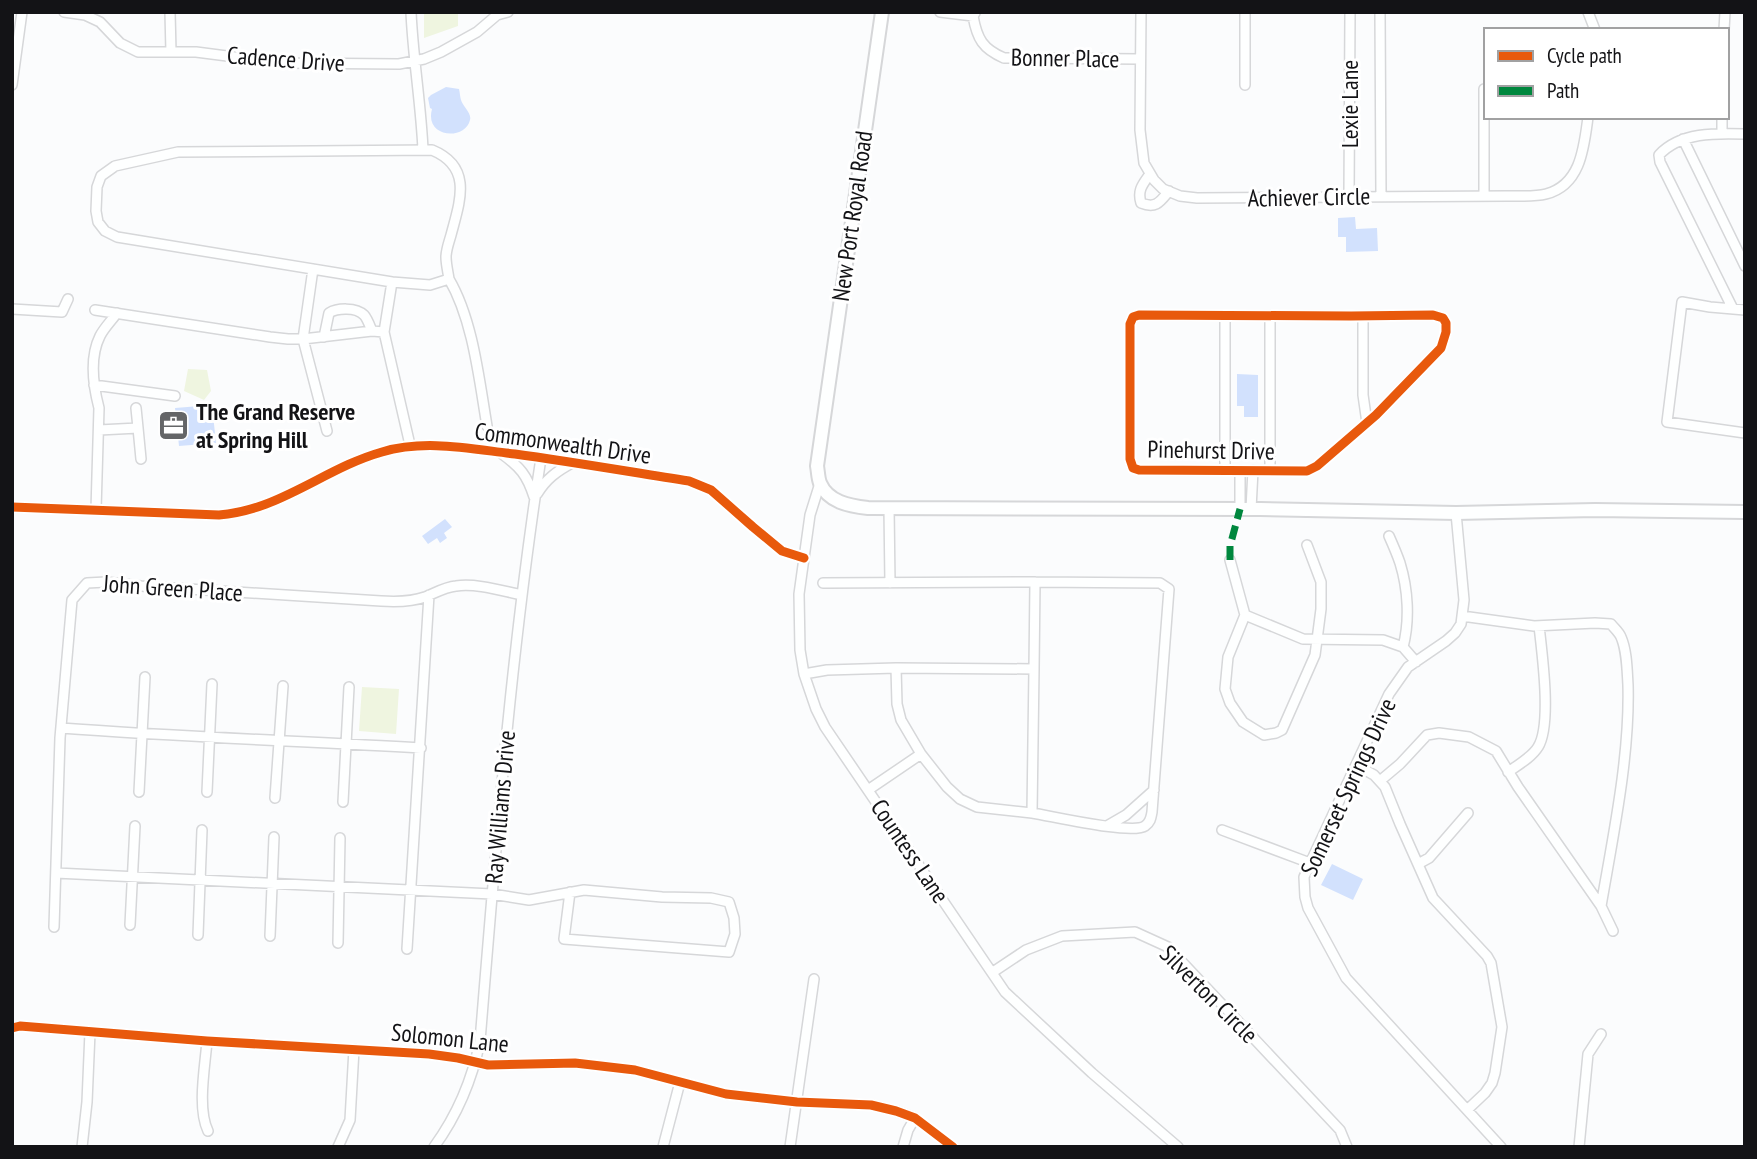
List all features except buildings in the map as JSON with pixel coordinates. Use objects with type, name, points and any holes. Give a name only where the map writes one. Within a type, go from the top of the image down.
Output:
[{"type":"main road","name":"New Port Royal Road","points":[[820,483],[817,466],[823,419],[882,12]]},
{"type":"main road","points":[[820,483],[832,498],[845,504],[889,508],[1245,509],[1456,513],[1595,510],[1745,512]]},
{"type":"street","points":[[12,85],[22,12]]},
{"type":"street","name":"Cadence Drive","points":[[64,12],[85,15],[100,22],[120,43],[138,52],[195,52],[281,63],[399,64],[425,59],[441,52],[477,32],[497,15],[508,12]]},
{"type":"street","points":[[170,12],[171,51]]},
{"type":"street","points":[[411,12],[423,150]]},
{"type":"street","points":[[940,12],[974,14]]},
{"type":"street","points":[[1141,12],[1140,130],[1144,163],[1154,180],[1169,191],[1156,205],[1151,206],[1141,203],[1139,196],[1139,190],[1150,174]]},
{"type":"street","points":[[1245,12],[1245,85]]},
{"type":"street","name":"Lexie Lane","points":[[1349,196],[1350,12]]},
{"type":"street","name":"Lexie Lane","points":[[1380,12],[1381,196]]},
{"type":"street","name":"Bonner Place","points":[[974,14],[979,39],[987,48],[1004,58],[1140,60]]},
{"type":"street","points":[[1484,89],[1484,196]]},
{"type":"street","name":"Achiever Circle","points":[[1169,191],[1180,196],[1197,198],[1544,195],[1572,178],[1580,163],[1588,119]]},
{"type":"street","points":[[1722,119],[1722,133]]},
{"type":"street","points":[[1734,309],[1660,162],[1659,155],[1667,147],[1683,139],[1715,133],[1745,134]]},
{"type":"street","points":[[1683,139],[1745,267]]},
{"type":"street","points":[[449,279],[430,285],[392,282],[117,237],[105,231],[98,222],[97,187],[101,176],[115,166],[178,152],[432,150],[443,155],[454,165],[460,181],[460,198],[445,255],[449,279],[459,296],[474,352],[487,426]]},
{"type":"street","points":[[313,269],[303,339],[327,431]]},
{"type":"street","points":[[392,282],[384,332],[410,445]]},
{"type":"street","points":[[12,309],[62,312],[68,299]]},
{"type":"street","points":[[1745,310],[1682,302],[1667,422],[1745,433]]},
{"type":"street","points":[[324,337],[328,313],[335,309],[357,311],[365,315],[372,331]]},
{"type":"street","points":[[95,310],[288,340],[384,332]]},
{"type":"street","points":[[96,510],[99,408],[93,363],[100,334],[117,313]]},
{"type":"street","name":"Pinehurst Drive","points":[[1433,314],[1443,318],[1446,332],[1441,348],[1367,422],[1317,466],[1307,471],[1133,468],[1130,459],[1129,324],[1133,317],[1225,315],[1433,314]]},
{"type":"street","points":[[1225,315],[1225,470]]},
{"type":"street","points":[[1270,316],[1270,471]]},
{"type":"street","points":[[1363,316],[1363,395],[1367,422]]},
{"type":"street","points":[[94,385],[176,397]]},
{"type":"street","points":[[136,408],[141,458]]},
{"type":"street","points":[[99,430],[138,428]]},
{"type":"street","name":"Commonwealth Drive","points":[[12,508],[219,516],[236,514],[270,504],[346,466],[381,452],[410,445],[466,448],[689,481],[711,490],[782,551],[804,558]]},
{"type":"street","points":[[500,453],[519,466],[530,482],[535,499]]},
{"type":"street","name":"Ray Williams Drive","points":[[433,1147],[450,1125],[463,1097],[476,1063],[480,1041],[507,723],[541,458]]},
{"type":"street","points":[[535,499],[543,484],[572,463]]},
{"type":"street","points":[[1240,470],[1245,509]]},
{"type":"street","points":[[1245,509],[1253,470]]},
{"type":"street","name":"Countess Lane","points":[[820,483],[810,516],[799,594],[800,650],[804,674],[825,727],[1005,992],[1092,1073],[1178,1147]]},
{"type":"street","points":[[889,508],[890,583]]},
{"type":"street","points":[[1456,513],[1464,600],[1462,615],[1539,626],[1611,624],[1620,634],[1625,652],[1628,705],[1626,736],[1601,906]]},
{"type":"street","points":[[1389,536],[1400,563],[1407,601],[1407,632],[1403,647]]},
{"type":"street","points":[[1230,561],[1245,615],[1228,657],[1224,689],[1243,722],[1264,735],[1276,733],[1282,730],[1315,654],[1321,609],[1321,582],[1307,545]]},
{"type":"street","name":"John Green Place","points":[[54,927],[61,728],[72,600],[87,583],[106,582],[403,602],[423,598],[457,585],[522,595]]},
{"type":"street","points":[[1032,813],[1035,582]]},
{"type":"street","points":[[824,583],[1160,583],[1169,589],[1150,821],[1143,828],[1125,829],[1032,813],[977,807],[960,799],[921,754],[901,720],[897,704],[896,668]]},
{"type":"street","points":[[407,949],[429,595]]},
{"type":"street","points":[[1245,615],[1303,639],[1383,640],[1403,647],[1416,662]]},
{"type":"street","name":"Somerset Springs Drive","points":[[1462,615],[1461,624],[1455,633],[1408,667],[1389,694],[1310,863],[1303,887],[1308,908],[1346,978],[1501,1147]]},
{"type":"street","points":[[1508,772],[1536,751],[1544,728],[1545,700],[1539,626]]},
{"type":"street","points":[[804,674],[827,670],[896,668],[1034,669]]},
{"type":"street","points":[[139,792],[145,677]]},
{"type":"street","points":[[207,792],[212,684]]},
{"type":"street","points":[[275,798],[283,686]]},
{"type":"street","points":[[343,802],[349,687]]},
{"type":"street","points":[[61,728],[421,748]]},
{"type":"street","points":[[1381,780],[1427,736],[1439,733],[1469,737],[1496,751],[1601,906],[1613,931]]},
{"type":"street","points":[[868,790],[921,754]]},
{"type":"street","points":[[1356,765],[1381,780],[1433,898],[1491,963],[1502,1027],[1495,1073],[1485,1093],[1467,1110]]},
{"type":"street","points":[[1107,826],[1126,815],[1154,790]]},
{"type":"street","points":[[1418,864],[1429,858],[1468,813]]},
{"type":"street","points":[[130,925],[135,826]]},
{"type":"street","points":[[198,935],[202,830]]},
{"type":"street","points":[[1222,830],[1310,863]]},
{"type":"street","points":[[270,936],[274,837]]},
{"type":"street","points":[[338,943],[340,838]]},
{"type":"street","points":[[56,873],[492,894],[529,900],[570,892],[584,890],[711,898],[729,902],[735,934],[729,952],[564,939],[570,892]]},
{"type":"street","name":"Silverton Circle","points":[[993,972],[1026,950],[1062,936],[1135,932],[1168,947],[1340,1130],[1347,1147]]},
{"type":"street","points":[[790,1147],[814,979]]},
{"type":"street","name":"Solomon Lane","points":[[12,1028],[20,1026],[207,1041],[429,1054],[488,1065],[575,1063],[635,1070],[726,1094],[871,1105],[896,1111],[915,1118],[953,1147]]},
{"type":"street","points":[[82,1147],[90,1032]]},
{"type":"street","points":[[1579,1147],[1588,1054],[1601,1034]]},
{"type":"street","points":[[207,1041],[202,1110],[208,1130]]},
{"type":"street","points":[[338,1147],[349,1120],[354,1049]]},
{"type":"street","points":[[663,1147],[680,1082]]},
{"type":"street","points":[[904,1147],[908,1130],[915,1118]]},
{"type":"green space","points":[[424,12],[458,12],[458,26],[424,38]]},
{"type":"green space","points":[[188,369],[207,370],[211,391],[204,400],[184,391]]},
{"type":"green space","points":[[362,687],[399,689],[396,734],[359,731]]},
{"type":"water","points":[[446,87],[459,89],[461,100],[470,117],[467,127],[454,133],[439,131],[431,119],[432,109],[428,98]]},
{"type":"water","points":[[1355,217],[1356,229],[1377,228],[1378,251],[1346,252],[1346,237],[1338,237],[1338,218]]},
{"type":"water","points":[[1237,374],[1258,375],[1258,417],[1244,417],[1244,406],[1237,406]]},
{"type":"water","points":[[212,405],[216,443],[179,446],[175,408]]},
{"type":"water","points":[[445,519],[452,527],[444,533],[447,538],[440,543],[437,538],[428,544],[422,536]]},
{"type":"water","points":[[1332,864],[1363,879],[1353,900],[1321,885]]},
{"type":"marked path","points":[[1230,560],[1230,546],[1240,509]]},
{"type":"cycle path","points":[[1139,315],[1433,315],[1443,318],[1446,332],[1441,348],[1376,415],[1317,466],[1307,471],[1139,470],[1133,468],[1130,459],[1130,324],[1133,317],[1139,315]]},
{"type":"cycle path","points":[[12,507],[219,515],[241,512],[283,497],[341,468],[382,452],[415,446],[448,446],[689,481],[711,490],[782,551],[804,558]]},
{"type":"cycle path","points":[[12,1028],[20,1026],[207,1041],[429,1054],[488,1065],[575,1063],[635,1070],[726,1094],[797,1102],[871,1105],[896,1111],[915,1118],[953,1147]]},
{"type":"place","name":"The Grand Reserve at Spring Hill","points":[[173,425]]}]
